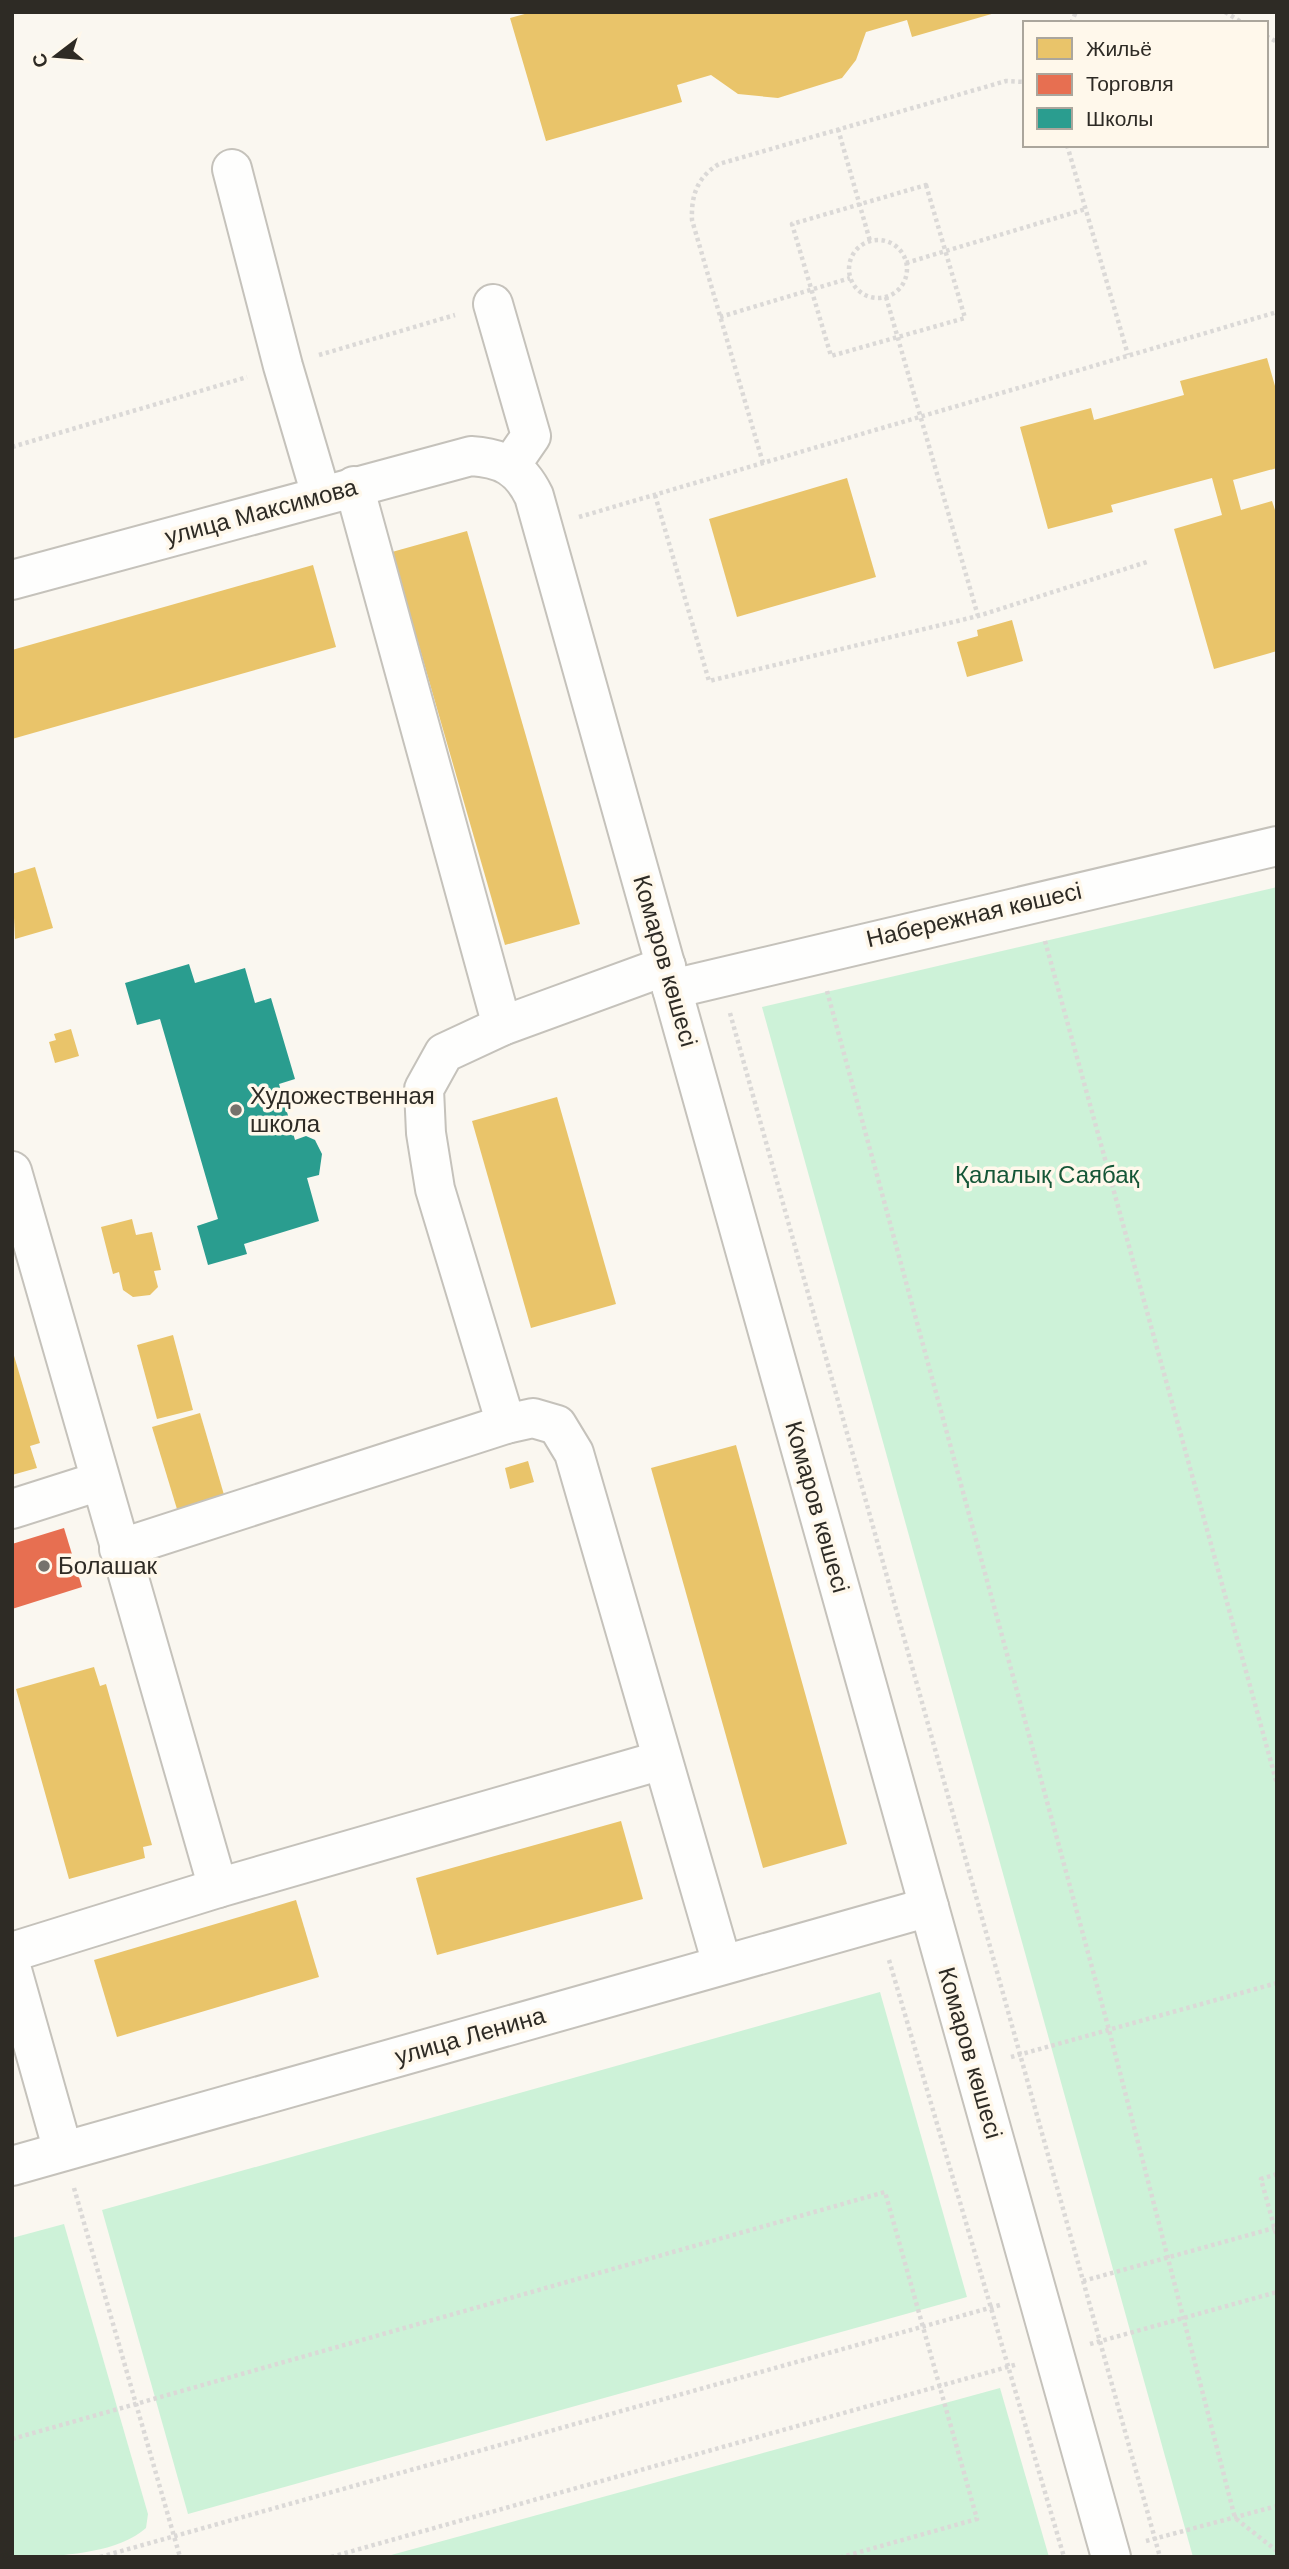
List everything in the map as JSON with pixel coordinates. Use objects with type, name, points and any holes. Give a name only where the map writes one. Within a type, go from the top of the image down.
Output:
[{"type":"street","points":[[232,169],[283,366],[338,491],[502,1026]]},
{"type":"street","points":[[493,304],[531,436],[511,465]]},
{"type":"street","name":"улица Максимова","points":[[12,580],[471,456],[494,457],[511,465]]},
{"type":"street","name":"Комаров көшесі","points":[[511,465],[526,480],[543,528],[1110,2554]]},
{"type":"street","name":"Набережная көшесі","points":[[506,1424],[435,1189],[426,1133],[424,1089],[444,1053],[502,1026],[669,978],[720,976],[1277,846]]},
{"type":"street","points":[[12,1171],[218,1888]]},
{"type":"street","points":[[120,1549],[506,1424],[533,1418],[557,1425],[574,1453],[722,1964]]},
{"type":"street","points":[[12,1509],[100,1481]]},
{"type":"street","points":[[12,1952],[218,1888],[662,1759]]},
{"type":"street","name":"улица Ленина","points":[[12,2166],[929,1907]]},
{"type":"street","points":[[12,1970],[64,2151]]},
{"type":"path","points":[[762,463],[692,220],[691,207],[697,185],[709,170],[719,164],[1006,80],[1023,82]]},
{"type":"path","points":[[838,129],[870,241]]},
{"type":"path","points":[[1068,147],[1128,355]]},
{"type":"path","points":[[926,185],[965,318],[831,356],[792,224],[860,205],[926,185]]},
{"type":"path","points":[[906,262],[1086,209]]},
{"type":"path","points":[[870,241],[884,241],[894,246],[906,262],[906,276],[902,286],[886,297],[866,296],[853,285],[850,278],[851,258],[858,248],[870,241]]},
{"type":"path","points":[[720,317],[850,278]]},
{"type":"path","points":[[886,297],[978,616]]},
{"type":"path","points":[[543,528],[1277,312]]},
{"type":"path","points":[[654,495],[709,681],[978,616],[1150,561]]},
{"type":"path","points":[[1034,901],[1277,1784]]},
{"type":"path","points":[[817,953],[1109,2030],[1234,2518],[1277,2551]]},
{"type":"path","points":[[720,976],[1160,2557]]},
{"type":"path","points":[[876,1963],[889,1959],[1064,2557]]},
{"type":"path","points":[[974,2067],[1277,1983]]},
{"type":"path","points":[[64,2151],[180,2557]]},
{"type":"path","points":[[1277,2174],[1261,2179],[1277,2237]]},
{"type":"path","points":[[61,2190],[87,2183]]},
{"type":"path","points":[[12,2439],[885,2192],[977,2519],[842,2557]]},
{"type":"path","points":[[100,2557],[1274,2228]]},
{"type":"path","points":[[331,2557],[1277,2292]]},
{"type":"path","points":[[1110,2554],[1277,2506]]},
{"type":"green space","name":"Қалалық Саябақ","points":[[1277,887],[1277,2557],[1193,2557],[762,1007]]},
{"type":"green space","points":[[880,1992],[967,2297],[188,2514],[102,2210]]},
{"type":"green space","points":[[64,2224],[148,2514],[146,2528],[118,2544],[83,2553],[12,2557],[12,2238]]},
{"type":"green space","points":[[1000,2388],[1049,2557],[384,2557]]},
{"type":"building: Жильё","points":[[532,12],[995,13],[912,37],[907,20],[866,32],[856,60],[842,78],[778,98],[738,94],[711,75],[677,85],[682,102],[546,141],[510,18]]},
{"type":"building: Жильё","points":[[1267,358],[1277,393],[1277,468],[1233,480],[1241,510],[1272,501],[1277,516],[1277,651],[1214,669],[1174,529],[1222,515],[1212,478],[1111,505],[1113,512],[1048,529],[1020,427],[1091,408],[1094,420],[1184,395],[1180,381]]},
{"type":"building: Жильё","points":[[847,478],[876,577],[737,617],[709,519]]},
{"type":"building: Жильё","points":[[467,531],[580,924],[505,945],[392,552]]},
{"type":"building: Жильё","points":[[313,565],[336,647],[12,739],[12,650]]},
{"type":"building: Жильё","points":[[1012,620],[1023,661],[967,677],[957,642],[978,636],[977,630]]},
{"type":"building: Жильё","points":[[35,867],[53,928],[15,939],[12,874]]},
{"type":"building: Жильё","points":[[71,1029],[79,1056],[55,1063],[49,1042],[56,1040],[54,1034]]},
{"type":"building: Жильё","points":[[557,1097],[616,1304],[531,1328],[472,1121]]},
{"type":"building: Жильё","points":[[132,1219],[136,1235],[152,1232],[161,1270],[154,1271],[158,1287],[150,1295],[133,1297],[123,1290],[119,1272],[113,1274],[101,1227]]},
{"type":"building: Жильё","points":[[173,1335],[193,1410],[157,1419],[137,1345]]},
{"type":"building: Жильё","points":[[12,1349],[40,1443],[30,1446],[37,1468],[12,1475]]},
{"type":"building: Жильё","points":[[200,1413],[227,1505],[180,1519],[152,1427]]},
{"type":"building: Жильё","points":[[736,1445],[847,1844],[763,1868],[651,1468]]},
{"type":"building: Жильё","points":[[528,1461],[534,1482],[510,1489],[505,1468]]},
{"type":"building: Жильё","points":[[94,1667],[100,1686],[106,1684],[152,1845],[143,1847],[145,1858],[69,1879],[16,1689]]},
{"type":"building: Жильё","points":[[621,1821],[643,1899],[437,1955],[416,1878]]},
{"type":"building: Жильё","points":[[296,1900],[319,1977],[117,2037],[94,1960]]},
{"type":"building: Торговля","name":"Болашак","points":[[64,1528],[82,1587],[12,1609],[12,1544]]},
{"type":"building: Школы","name":"Художественная школа","points":[[189,964],[195,983],[245,968],[255,1003],[271,998],[295,1079],[279,1084],[295,1140],[306,1136],[315,1140],[322,1154],[319,1175],[307,1178],[319,1221],[244,1244],[247,1254],[208,1265],[197,1226],[218,1219],[160,1019],[137,1025],[125,983]]},
{"type":"place","name":"Художественная школа","points":[[236,1110]]},
{"type":"place","name":"Болашак","points":[[44,1566]]}]
